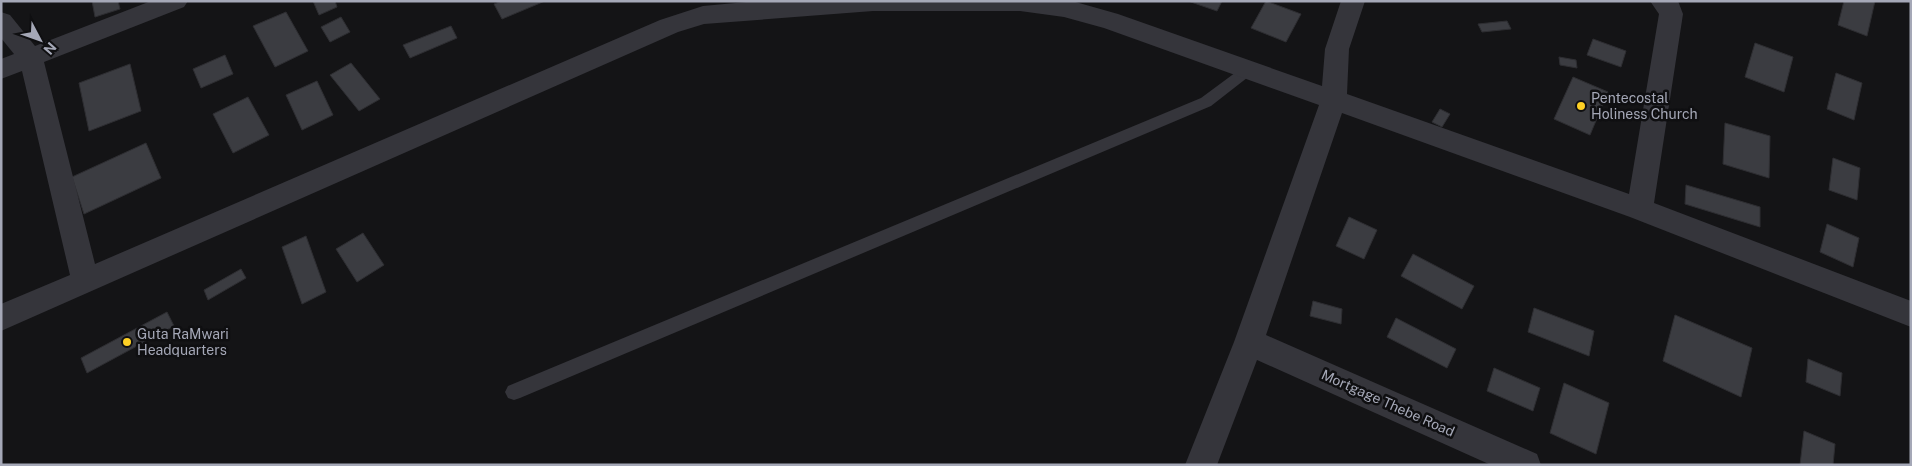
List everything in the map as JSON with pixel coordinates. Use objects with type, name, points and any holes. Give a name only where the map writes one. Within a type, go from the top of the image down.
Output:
[{"type":"street","points":[[1,69],[176,1]]},
{"type":"street","points":[[1201,465],[1249,342],[1334,100],[1337,49],[1353,1]]},
{"type":"street","points":[[1640,209],[1671,14],[1669,7],[1662,1]]},
{"type":"street","points":[[1,318],[669,26],[703,15],[874,2],[1020,2],[1064,8],[1109,20],[1640,209],[1911,314]]},
{"type":"street","points":[[1,22],[31,58],[86,282]]},
{"type":"street","name":"Mortgage Thebe Road","points":[[1249,342],[1526,465]]},
{"type":"lane","points":[[514,392],[1206,102],[1247,70]]},
{"type":"building","points":[[92,1],[118,1],[120,9],[95,17]]},
{"type":"building","points":[[313,1],[335,1],[337,7],[319,15]]},
{"type":"building","points":[[502,1],[545,1],[502,19],[494,4]]},
{"type":"building","points":[[1188,1],[1222,1],[1217,11]]},
{"type":"building","points":[[1266,1],[1301,14],[1286,42],[1251,28]]},
{"type":"building","points":[[1844,1],[1875,1],[1867,36],[1838,25]]},
{"type":"building","points":[[286,12],[308,51],[275,67],[253,26]]},
{"type":"building","points":[[341,17],[350,32],[330,42],[321,27]]},
{"type":"building","points":[[1507,21],[1511,29],[1482,32],[1478,24]]},
{"type":"building","points":[[451,26],[457,38],[410,58],[403,45]]},
{"type":"building","points":[[1593,39],[1626,51],[1621,67],[1587,55]]},
{"type":"building","points":[[1755,43],[1793,57],[1784,92],[1745,77]]},
{"type":"building","points":[[225,55],[233,74],[201,88],[193,69]]},
{"type":"building","points":[[1559,57],[1576,60],[1577,68],[1560,65]]},
{"type":"building","points":[[351,63],[380,99],[359,111],[330,75]]},
{"type":"building","points":[[130,64],[141,111],[89,131],[79,83]]},
{"type":"building","points":[[1836,73],[1862,83],[1854,120],[1827,109]]},
{"type":"building","name":"Pentecostal Holiness Church","points":[[1573,77],[1608,92],[1590,135],[1554,119]]},
{"type":"building","points":[[317,81],[333,115],[302,130],[286,95]]},
{"type":"building","points":[[248,97],[269,135],[233,153],[213,114]]},
{"type":"building","points":[[1440,109],[1450,114],[1442,127],[1432,122]]},
{"type":"building","points":[[1725,123],[1770,136],[1769,178],[1723,164]]},
{"type":"building","points":[[146,143],[161,178],[84,214],[72,177]]},
{"type":"building","points":[[1833,158],[1860,168],[1857,200],[1829,190]]},
{"type":"building","points":[[1686,185],[1760,207],[1760,227],[1685,204]]},
{"type":"building","points":[[1349,217],[1377,230],[1364,259],[1336,246]]},
{"type":"building","points":[[1827,224],[1859,238],[1853,267],[1820,252]]},
{"type":"building","points":[[363,233],[384,265],[357,282],[336,249]]},
{"type":"building","points":[[306,236],[326,292],[302,304],[282,247]]},
{"type":"building","points":[[1413,254],[1474,286],[1462,309],[1401,276]]},
{"type":"building","points":[[241,269],[246,278],[208,300],[204,290]]},
{"type":"building","points":[[1313,301],[1342,309],[1341,324],[1310,316]]},
{"type":"building","points":[[1534,308],[1594,331],[1589,356],[1528,332]]},
{"type":"building","name":"Guta RaMwari Headquarters","points":[[167,312],[174,326],[87,373],[81,358]]},
{"type":"building","points":[[1675,315],[1752,348],[1741,397],[1663,361]]},
{"type":"building","points":[[1396,318],[1456,349],[1447,368],[1387,337]]},
{"type":"building","points":[[1808,359],[1842,373],[1840,396],[1806,382]]},
{"type":"building","points":[[1494,368],[1540,388],[1533,411],[1487,391]]},
{"type":"building","points":[[1564,383],[1609,403],[1596,454],[1550,433]]},
{"type":"building","points":[[1804,431],[1835,444],[1833,465],[1800,465]]},
{"type":"place","name":"Pentecostal Holiness Church","points":[[1581,106]]},
{"type":"place","name":"Guta RaMwari Headquarters","points":[[127,342]]}]
